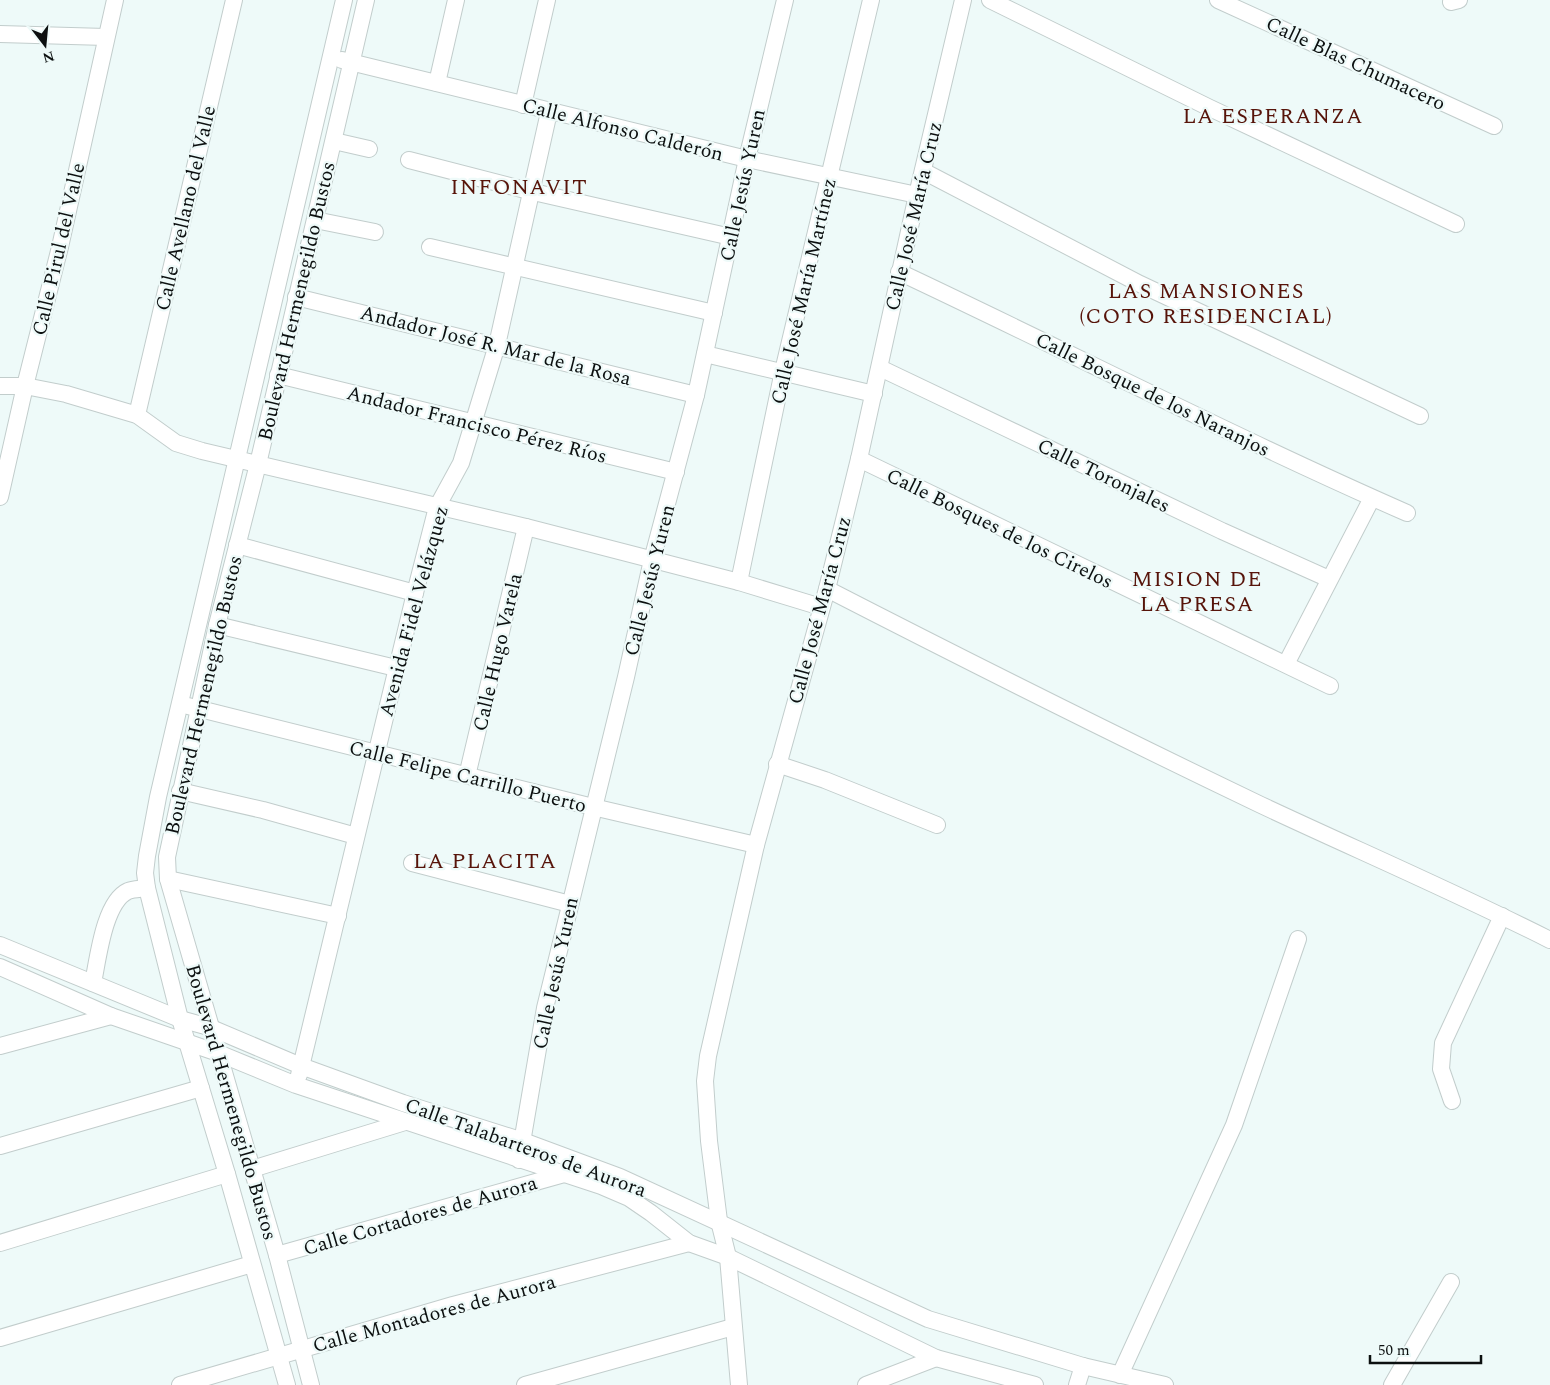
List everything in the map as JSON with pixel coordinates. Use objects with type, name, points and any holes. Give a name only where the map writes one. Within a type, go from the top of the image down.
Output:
[{"type":"street","name":"Calle Pirul del Valle","points":[[0,497],[25,386],[60,247],[115,0]]},
{"type":"street","name":"Calle Avellano del Valle","points":[[136,415],[234,0]]},
{"type":"street","name":"Boulevard Hermenegildo Bustos","points":[[287,1385],[227,1174],[180,1019],[147,888],[145,873],[150,834],[344,0]]},
{"type":"street","name":"Boulevard Hermenegildo Bustos","points":[[311,1385],[252,1168],[209,1027],[168,879],[167,857],[217,625],[258,464],[366,0]]},
{"type":"street","points":[[437,83],[456,0]]},
{"type":"street","points":[[523,105],[547,0]]},
{"type":"street","name":"Calle Jesús Yuren","points":[[519,1160],[545,1008],[626,677],[652,560],[696,395],[747,159],[785,0]]},
{"type":"street","name":"Calle José María Martínez","points":[[739,582],[783,372],[871,0]]},
{"type":"street","name":"Calle José María Cruz","points":[[739,1385],[728,1257],[719,1221],[708,1141],[705,1090],[712,1031],[756,845],[827,589],[859,459],[917,195],[963,0]]},
{"type":"street","points":[[990,0],[1210,108],[1456,224]]},
{"type":"street","name":"Calle Blas Chumacero","points":[[1218,0],[1494,126]]},
{"type":"street","points":[[0,34],[106,37]]},
{"type":"street","name":"Calle Alfonso Calderón","points":[[330,57],[747,159],[917,195]]},
{"type":"street","name":"Avenida Fidel Velázquez","points":[[296,1085],[396,668],[437,507],[461,463],[497,345],[549,112]]},
{"type":"street","points":[[334,141],[369,149]]},
{"type":"street","points":[[409,160],[530,191],[731,237]]},
{"type":"street","points":[[923,171],[1140,284],[1420,416]]},
{"type":"street","points":[[315,220],[375,232]]},
{"type":"street","points":[[430,246],[714,313]]},
{"type":"street","points":[[282,264],[302,269]]},
{"type":"street","name":"Calle Bosque de los Naranjos","points":[[900,272],[1022,330],[1151,396],[1408,513]]},
{"type":"street","name":"Andador José R. Mar de la Rosa","points":[[296,297],[696,395]]},
{"type":"street","points":[[705,354],[874,394]]},
{"type":"street","name":"Calle Toronjales","points":[[880,368],[1328,579]]},
{"type":"street","name":"Andador Francisco Pérez Ríos","points":[[278,375],[676,472]]},
{"type":"street","points":[[0,386],[25,386],[66,394],[136,415],[176,444],[526,527],[739,582],[821,607]]},
{"type":"street","name":"Calle Bosques de los Cirelos","points":[[859,459],[1330,686]]},
{"type":"street","points":[[1286,664],[1328,579],[1372,498]]},
{"type":"street","name":"Calle Hugo Varela","points":[[467,776],[526,527]]},
{"type":"street","points":[[237,545],[415,593]]},
{"type":"street","points":[[827,589],[1073,715],[1550,940]]},
{"type":"street","points":[[217,625],[396,668]]},
{"type":"street","name":"Calle Felipe Carrillo Puerto","points":[[180,704],[593,807],[756,845]]},
{"type":"street","points":[[777,764],[825,780],[937,825]]},
{"type":"street","points":[[180,791],[263,810],[356,836]]},
{"type":"street","points":[[412,863],[570,904]]},
{"type":"street","points":[[168,879],[338,916]]},
{"type":"street","points":[[93,983],[109,913],[116,900],[129,890],[147,888]]},
{"type":"street","points":[[1452,1101],[1441,1069],[1443,1043],[1502,916]]},
{"type":"street","points":[[1120,1375],[1234,1125],[1298,939]]},
{"type":"street","name":"Calle Talabarteros de Aurora","points":[[0,945],[180,1019],[209,1027],[301,1066],[403,1103],[523,1141],[620,1177],[928,1319],[1083,1366],[1165,1385]]},
{"type":"street","name":"Calle Talabarteros de Aurora","points":[[0,967],[111,1016],[218,1053],[296,1085],[601,1186],[629,1198],[651,1212],[689,1243],[728,1257],[936,1358],[1035,1385]]},
{"type":"street","points":[[0,1046],[111,1016]]},
{"type":"street","points":[[0,1146],[201,1088]]},
{"type":"street","points":[[252,1168],[405,1122]]},
{"type":"street","points":[[0,1243],[227,1174]]},
{"type":"street","name":"Calle Cortadores de Aurora","points":[[276,1256],[564,1174]]},
{"type":"street","name":"Calle Montadores de Aurora","points":[[180,1385],[454,1305],[689,1243]]},
{"type":"street","points":[[0,1338],[252,1264]]},
{"type":"street","points":[[1392,1385],[1451,1282]]},
{"type":"street","points":[[525,1385],[733,1327]]},
{"type":"street","points":[[866,1385],[936,1358]]},
{"type":"street","points":[[1077,1385],[1083,1366]]},
{"type":"district","name":"LA ESPERANZA","points":[[1273,115]]},
{"type":"district","name":"INFONAVIT","points":[[519,186]]},
{"type":"district","name":"LAS MANSIONES (COTO RESIDENCIAL)","points":[[1206,302]]},
{"type":"district","name":"MISION DE LA PRESA","points":[[1197,590]]},
{"type":"district","name":"LA PLACITA","points":[[485,860]]}]
